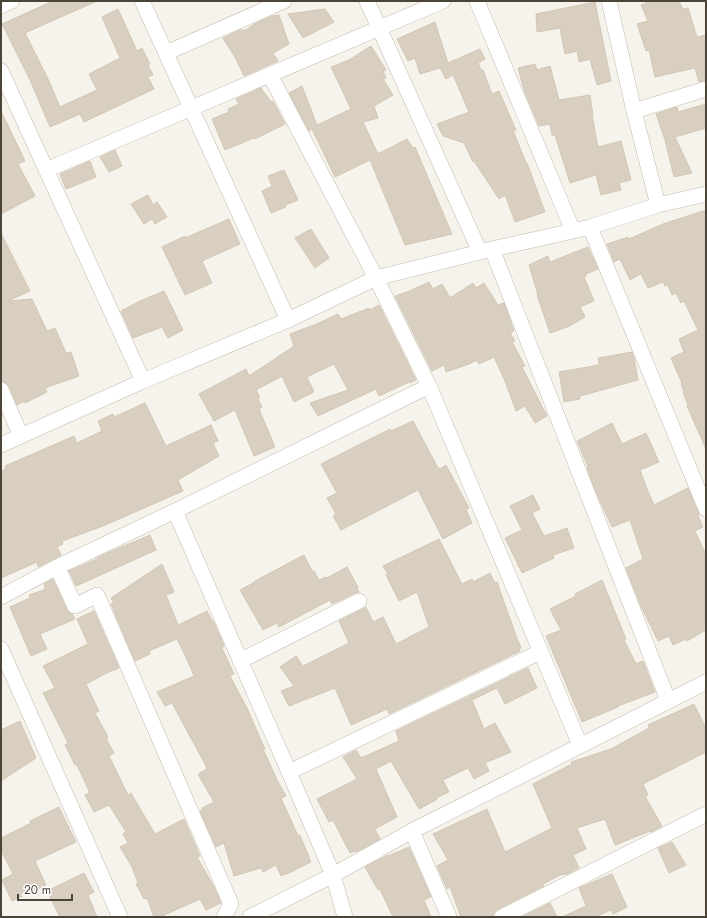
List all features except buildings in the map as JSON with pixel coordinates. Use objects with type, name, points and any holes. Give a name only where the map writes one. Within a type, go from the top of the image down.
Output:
[{"type":"street","points":[[1,6],[12,1]]},
{"type":"street","points":[[142,1],[288,320]]},
{"type":"street","points":[[166,53],[284,1]]},
{"type":"street","points":[[367,1],[486,250],[668,700]]},
{"type":"street","points":[[46,170],[443,1]]},
{"type":"street","points":[[477,1],[573,231]]},
{"type":"street","points":[[609,1],[634,111],[658,205]]},
{"type":"street","points":[[1,71],[5,90],[46,170],[143,381]]},
{"type":"street","points":[[270,75],[376,278],[429,386],[580,745]]},
{"type":"street","points":[[634,111],[706,89]]},
{"type":"street","points":[[1,445],[143,381],[288,320],[376,278],[486,250],[590,227],[658,205],[705,198]]},
{"type":"street","points":[[590,227],[706,509]]},
{"type":"street","points":[[1,597],[56,567],[429,386]]},
{"type":"street","points":[[1,390],[21,436]]},
{"type":"street","points":[[174,511],[333,875],[346,917]]},
{"type":"street","points":[[56,567],[75,606],[97,595],[231,904],[224,917]]},
{"type":"street","points":[[240,660],[359,601]]},
{"type":"street","points":[[1,649],[120,917]]},
{"type":"street","points":[[289,772],[540,652]]},
{"type":"street","points":[[250,917],[333,875],[412,831],[706,682]]},
{"type":"street","points":[[502,917],[706,814]]},
{"type":"street","points":[[412,831],[449,917]]}]
